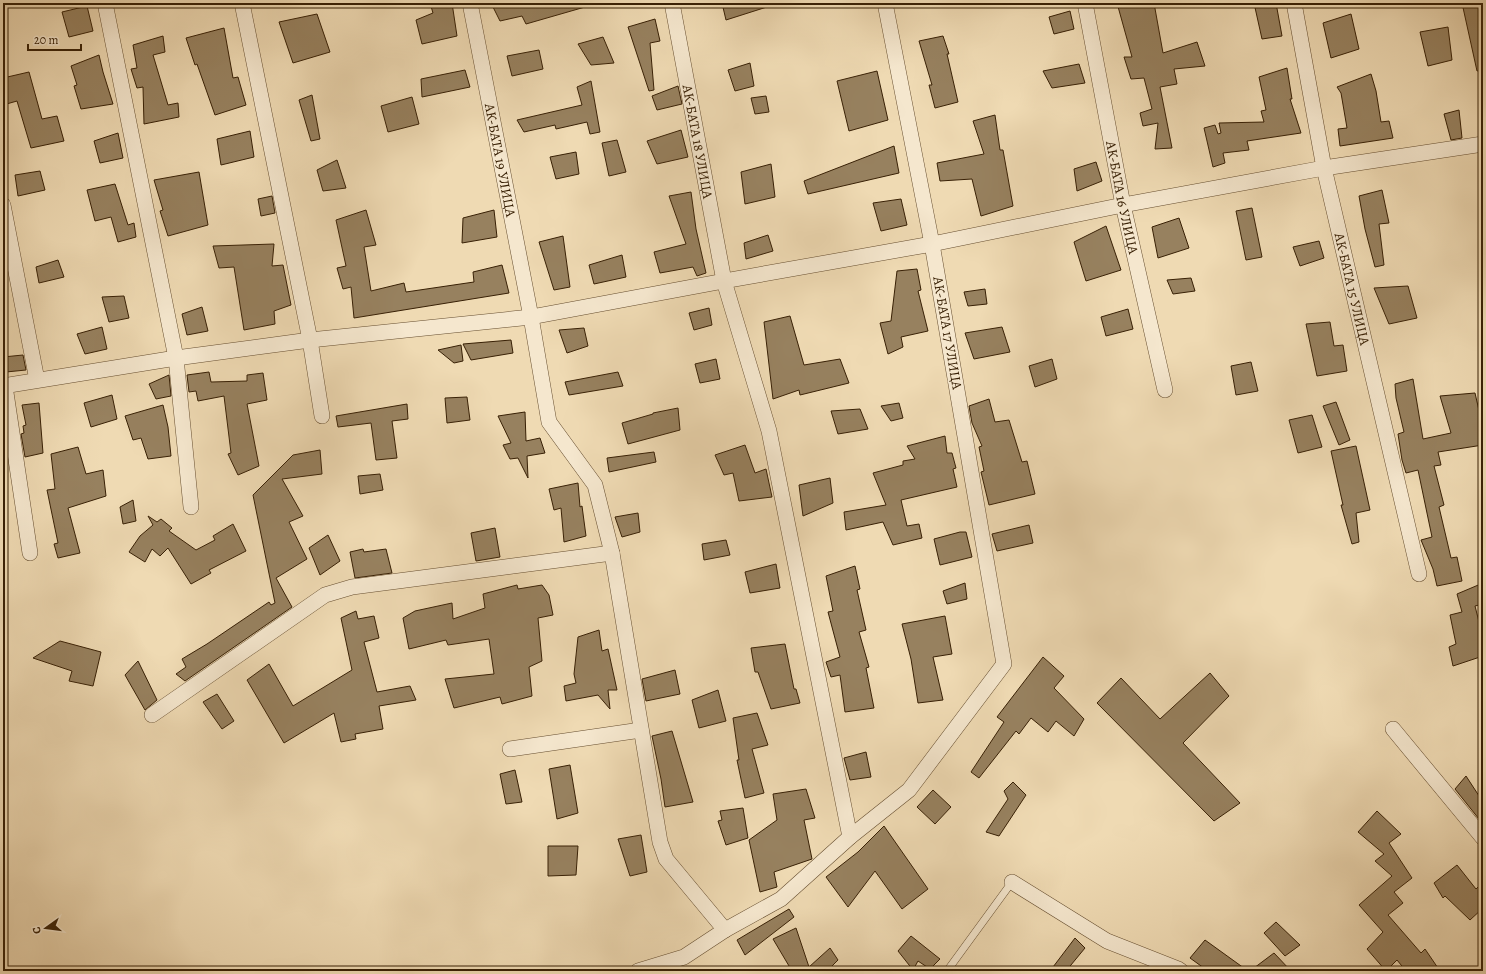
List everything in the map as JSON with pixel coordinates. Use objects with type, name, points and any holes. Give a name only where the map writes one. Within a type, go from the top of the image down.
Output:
[{"type":"street","points":[[105,3],[176,358],[191,507]]},
{"type":"street","points":[[242,3],[310,340],[322,416]]},
{"type":"street","name":"АК-БАТА 19 УЛИЦА","points":[[470,3],[531,317],[549,422],[595,485],[612,553],[660,842],[666,859],[726,930]]},
{"type":"street","name":"АК-БАТА 18 УЛИЦА","points":[[672,3],[724,280],[768,431],[850,838]]},
{"type":"street","name":"АК-БАТА 17 УЛИЦА","points":[[850,838],[909,790],[1004,664],[932,244],[885,3]]},
{"type":"street","name":"АК-БАТА 16 УЛИЦА","points":[[1085,3],[1123,205],[1165,390]]},
{"type":"street","name":"АК-БАТА 15 УЛИЦА","points":[[1294,3],[1324,168],[1419,574]]},
{"type":"street","points":[[30,554],[4,386],[176,358],[310,340],[531,317],[724,280],[932,244],[1123,205],[1324,168],[1483,144]]},
{"type":"street","points":[[3,205],[37,380]]},
{"type":"street","points":[[152,715],[325,595],[352,587],[612,553]]},
{"type":"street","points":[[1393,729],[1483,838]]},
{"type":"street","points":[[510,748],[641,730]]},
{"type":"street","points":[[638,971],[684,958],[726,930],[781,899],[850,838]]},
{"type":"street","points":[[1012,882],[1108,941],[1181,971]]},
{"type":"lane","points":[[947,971],[1012,882]]},
{"type":"building","points":[[430,3],[452,3],[457,36],[422,44],[416,20],[433,13]]},
{"type":"building","points":[[491,3],[585,3],[585,7],[526,24],[522,16],[500,21]]},
{"type":"building","points":[[722,3],[769,3],[770,6],[726,20]]},
{"type":"building","points":[[1117,3],[1154,3],[1163,53],[1197,42],[1205,66],[1174,69],[1177,84],[1160,87],[1172,148],[1155,149],[1158,123],[1143,126],[1140,113],[1152,109],[1144,78],[1131,79],[1124,57],[1132,57]]},
{"type":"building","points":[[1254,3],[1276,3],[1282,36],[1262,39]]},
{"type":"building","points":[[1462,3],[1483,3],[1483,70],[1477,71]]},
{"type":"building","points":[[87,6],[93,31],[69,37],[62,12]]},
{"type":"building","points":[[1070,11],[1074,29],[1054,34],[1049,17]]},
{"type":"building","points":[[317,14],[330,52],[293,63],[279,22]]},
{"type":"building","points":[[1351,14],[1359,49],[1331,58],[1323,23]]},
{"type":"building","points":[[655,19],[660,41],[650,43],[654,90],[649,91],[628,27]]},
{"type":"building","points":[[1448,27],[1452,60],[1428,66],[1420,32]]},
{"type":"building","points":[[224,28],[233,78],[238,77],[246,105],[215,115],[186,38]]},
{"type":"building","points":[[163,36],[165,52],[153,55],[168,105],[178,103],[179,117],[144,124],[143,87],[137,88],[131,69],[137,68],[133,45]]},
{"type":"building","points":[[943,36],[949,54],[947,54],[958,102],[935,108],[929,85],[932,85],[919,41]]},
{"type":"building","points":[[603,37],[614,63],[591,65],[578,44]]},
{"type":"building","points":[[539,50],[543,69],[512,76],[507,56]]},
{"type":"building","points":[[99,55],[113,104],[81,109],[74,86],[77,85],[71,66]]},
{"type":"building","points":[[750,63],[754,86],[735,91],[728,70]]},
{"type":"building","points":[[1079,64],[1085,83],[1052,88],[1043,71]]},
{"type":"building","points":[[1287,68],[1292,99],[1290,99],[1301,133],[1247,141],[1249,150],[1223,153],[1225,163],[1213,167],[1204,128],[1215,125],[1218,134],[1221,133],[1219,123],[1264,122],[1261,111],[1266,110],[1259,77]]},
{"type":"building","points":[[465,70],[470,87],[422,97],[421,79]]},
{"type":"building","points":[[877,71],[888,120],[849,131],[837,81]]},
{"type":"building","points":[[29,72],[42,119],[57,116],[64,141],[31,148],[17,101],[3,105],[3,78]]},
{"type":"building","points":[[1371,74],[1376,91],[1381,122],[1389,121],[1393,138],[1340,146],[1338,129],[1347,128],[1341,93],[1337,87]]},
{"type":"building","points":[[591,81],[600,132],[590,134],[587,122],[556,129],[555,125],[524,132],[517,120],[582,105],[577,87]]},
{"type":"building","points":[[678,86],[682,104],[657,110],[652,96]]},
{"type":"building","points":[[312,95],[320,139],[311,141],[299,100]]},
{"type":"building","points":[[766,96],[769,112],[755,114],[751,98]]},
{"type":"building","points":[[412,97],[419,124],[388,132],[381,106]]},
{"type":"building","points":[[1459,110],[1462,138],[1451,140],[1444,114]]},
{"type":"building","points":[[995,115],[1000,150],[1003,150],[1013,206],[981,216],[972,179],[940,181],[937,163],[984,154],[973,121]]},
{"type":"building","points":[[681,130],[688,157],[657,164],[647,141]]},
{"type":"building","points":[[250,131],[254,157],[221,165],[217,139]]},
{"type":"building","points":[[118,133],[123,158],[100,163],[94,141]]},
{"type":"building","points":[[617,140],[626,172],[609,176],[602,143]]},
{"type":"building","points":[[894,146],[899,173],[808,194],[804,181]]},
{"type":"building","points":[[576,152],[579,174],[556,179],[550,157]]},
{"type":"building","points":[[337,160],[346,188],[323,191],[317,170]]},
{"type":"building","points":[[1096,162],[1102,181],[1077,191],[1074,169]]},
{"type":"building","points":[[771,164],[775,197],[745,204],[741,172]]},
{"type":"building","points":[[40,171],[45,190],[18,196],[15,175]]},
{"type":"building","points":[[199,172],[208,225],[168,236],[160,211],[163,210],[154,180]]},
{"type":"building","points":[[115,184],[128,225],[134,223],[136,237],[118,242],[111,217],[95,221],[87,190]]},
{"type":"building","points":[[1382,190],[1389,223],[1379,224],[1384,265],[1375,267],[1365,229],[1359,196]]},
{"type":"building","points":[[691,192],[696,229],[706,273],[697,276],[693,267],[660,273],[654,252],[686,244],[669,196]]},
{"type":"building","points":[[272,196],[275,213],[261,216],[258,199]]},
{"type":"building","points":[[901,199],[907,225],[881,231],[873,203]]},
{"type":"building","points":[[1252,208],[1262,257],[1246,260],[1236,211]]},
{"type":"building","points":[[366,210],[376,245],[364,247],[371,291],[404,283],[406,292],[474,282],[473,272],[502,265],[509,293],[354,318],[351,287],[343,289],[337,268],[346,266],[336,220]]},
{"type":"building","points":[[494,210],[497,237],[462,243],[463,218]]},
{"type":"building","points":[[1179,218],[1189,248],[1158,258],[1152,227]]},
{"type":"building","points":[[1106,226],[1121,270],[1086,281],[1074,242]]},
{"type":"building","points":[[768,235],[773,251],[746,259],[744,243]]},
{"type":"building","points":[[563,236],[570,287],[554,290],[539,242]]},
{"type":"building","points":[[1319,241],[1324,258],[1300,266],[1293,247]]},
{"type":"building","points":[[274,244],[272,266],[283,265],[291,305],[274,311],[275,324],[244,330],[234,267],[219,268],[213,246]]},
{"type":"building","points":[[622,255],[626,277],[594,284],[589,265]]},
{"type":"building","points":[[58,260],[64,277],[39,283],[36,267]]},
{"type":"building","points":[[917,269],[921,290],[918,291],[928,331],[901,337],[903,347],[888,354],[880,323],[891,321],[897,271]]},
{"type":"building","points":[[1191,278],[1195,291],[1173,294],[1167,280]]},
{"type":"building","points":[[1408,286],[1417,318],[1389,324],[1374,288]]},
{"type":"building","points":[[985,289],[987,304],[968,306],[964,292]]},
{"type":"building","points":[[124,296],[129,318],[109,322],[102,297]]},
{"type":"building","points":[[202,307],[208,331],[187,335],[182,314]]},
{"type":"building","points":[[709,308],[712,325],[694,330],[689,313]]},
{"type":"building","points":[[1128,309],[1133,329],[1106,336],[1101,317]]},
{"type":"building","points":[[790,316],[804,365],[840,359],[849,383],[800,395],[799,390],[773,399],[764,322]]},
{"type":"building","points":[[1330,322],[1334,346],[1343,345],[1347,371],[1317,376],[1306,324]]},
{"type":"building","points":[[102,327],[107,349],[85,354],[77,334]]},
{"type":"building","points":[[1002,327],[1010,352],[974,359],[965,333]]},
{"type":"building","points":[[584,328],[588,346],[567,353],[559,330]]},
{"type":"building","points":[[511,340],[513,353],[471,360],[463,344]]},
{"type":"building","points":[[461,345],[463,361],[454,363],[438,350]]},
{"type":"building","points":[[23,355],[26,370],[6,372],[3,357]]},
{"type":"building","points":[[716,359],[720,379],[700,383],[695,364]]},
{"type":"building","points":[[1052,359],[1057,379],[1035,387],[1029,366]]},
{"type":"building","points":[[1251,362],[1258,391],[1236,395],[1231,366]]},
{"type":"building","points":[[209,372],[211,382],[247,381],[247,375],[263,373],[267,400],[247,404],[259,466],[238,475],[228,454],[231,453],[224,396],[198,401],[196,391],[189,392],[187,375]]},
{"type":"building","points":[[618,372],[623,386],[569,395],[565,382]]},
{"type":"building","points":[[169,375],[171,396],[156,399],[149,384]]},
{"type":"building","points":[[1413,379],[1423,439],[1451,433],[1440,396],[1475,393],[1483,428],[1483,445],[1438,452],[1441,465],[1434,466],[1444,505],[1439,507],[1451,558],[1457,557],[1462,581],[1437,586],[1433,569],[1421,540],[1432,537],[1418,470],[1406,473],[1402,460],[1398,434],[1404,432],[1396,398],[1395,384]]},
{"type":"building","points":[[112,395],[117,419],[91,427],[84,403]]},
{"type":"building","points":[[467,397],[470,420],[447,423],[445,398]]},
{"type":"building","points":[[989,399],[995,422],[1009,420],[1022,462],[1027,461],[1035,494],[989,505],[981,472],[984,471],[979,447],[982,446],[972,423],[969,406]]},
{"type":"building","points":[[1336,402],[1350,440],[1339,445],[1323,406]]},
{"type":"building","points":[[39,403],[43,453],[25,457],[21,434],[24,433],[23,426],[26,425],[22,405]]},
{"type":"building","points":[[899,403],[903,418],[891,421],[881,406]]},
{"type":"building","points":[[407,404],[408,419],[392,421],[397,458],[376,460],[371,423],[338,427],[336,416]]},
{"type":"building","points":[[163,405],[168,427],[171,456],[148,459],[141,438],[133,440],[125,416]]},
{"type":"building","points":[[678,408],[680,430],[628,444],[622,423],[653,413]]},
{"type":"building","points":[[860,409],[868,429],[838,434],[831,411]]},
{"type":"building","points":[[525,412],[526,441],[540,438],[545,453],[527,456],[528,478],[518,458],[510,459],[503,445],[511,443],[498,416]]},
{"type":"building","points":[[1312,415],[1322,447],[1298,453],[1289,420]]},
{"type":"building","points":[[945,436],[947,453],[952,453],[956,468],[953,469],[957,487],[901,500],[907,526],[919,524],[922,538],[893,545],[883,522],[846,530],[844,512],[886,505],[873,473],[903,465],[903,461],[915,459],[907,446]]},
{"type":"building","points":[[4,441],[7,458],[3,453]]},
{"type":"building","points":[[745,445],[755,473],[766,469],[772,497],[739,501],[733,473],[724,475],[715,455]]},
{"type":"building","points":[[1356,446],[1370,510],[1356,513],[1359,542],[1352,544],[1341,505],[1343,505],[1331,451]]},
{"type":"building","points":[[78,447],[86,474],[103,470],[106,496],[68,508],[80,553],[58,558],[54,544],[58,543],[47,490],[55,489],[51,454]]},
{"type":"building","points":[[320,450],[322,474],[282,479],[303,516],[289,522],[307,559],[276,578],[292,607],[185,681],[176,674],[186,667],[182,659],[269,602],[271,605],[275,603],[253,495],[293,455]]},
{"type":"building","points":[[654,452],[656,462],[609,472],[607,458]]},
{"type":"building","points":[[380,474],[383,490],[360,494],[358,476]]},
{"type":"building","points":[[830,478],[833,503],[803,516],[799,485]]},
{"type":"building","points":[[578,483],[580,507],[582,506],[586,536],[564,542],[561,508],[554,510],[549,489]]},
{"type":"building","points":[[133,500],[136,521],[123,524],[120,507]]},
{"type":"building","points":[[638,513],[640,532],[622,537],[615,517]]},
{"type":"building","points":[[148,516],[157,522],[161,519],[172,528],[169,531],[196,550],[215,540],[213,536],[233,524],[246,551],[209,570],[211,573],[191,584],[168,548],[160,556],[152,549],[145,562],[129,552],[140,536],[153,525]]},
{"type":"building","points":[[1029,525],[1033,543],[997,551],[992,534]]},
{"type":"building","points":[[495,528],[500,557],[476,561],[471,533]]},
{"type":"building","points":[[960,532],[966,532],[972,557],[940,565],[934,539]]},
{"type":"building","points":[[328,535],[340,561],[320,575],[309,548]]},
{"type":"building","points":[[726,540],[730,555],[704,560],[702,544]]},
{"type":"building","points":[[363,549],[364,552],[386,549],[392,573],[355,578],[350,552]]},
{"type":"building","points":[[776,564],[780,588],[750,593],[745,572]]},
{"type":"building","points":[[855,566],[860,589],[857,590],[866,630],[859,632],[869,667],[866,668],[874,708],[845,712],[840,675],[831,677],[826,662],[840,657],[828,612],[833,611],[826,576]]},
{"type":"building","points":[[965,583],[967,599],[947,604],[943,591]]},
{"type":"building","points":[[1483,583],[1483,604],[1475,606],[1481,630],[1479,631],[1483,645],[1483,656],[1453,666],[1449,647],[1456,644],[1450,615],[1462,612],[1457,594]]},
{"type":"building","points":[[517,585],[518,589],[542,585],[549,595],[553,615],[538,618],[542,661],[529,667],[532,696],[502,704],[500,697],[454,708],[445,679],[494,674],[489,639],[448,645],[446,640],[409,649],[403,618],[415,611],[452,603],[453,619],[485,608],[483,594]]},
{"type":"building","points":[[356,611],[358,619],[374,616],[379,638],[364,642],[377,692],[410,686],[416,700],[379,706],[383,729],[355,734],[356,739],[341,742],[334,713],[284,743],[247,680],[269,664],[293,706],[352,670],[341,618]]},
{"type":"building","points":[[945,616],[952,654],[933,657],[943,700],[918,703],[911,659],[902,624]]},
{"type":"building","points":[[599,630],[602,651],[608,649],[617,690],[608,690],[610,709],[598,695],[566,701],[564,686],[576,683],[574,674],[578,637]]},
{"type":"building","points":[[60,641],[101,652],[93,686],[69,681],[72,671],[33,658]]},
{"type":"building","points":[[785,644],[794,689],[796,689],[800,703],[771,709],[758,672],[755,672],[751,648]]},
{"type":"building","points":[[1043,657],[1064,676],[1054,688],[1084,719],[1074,736],[1056,721],[1048,732],[1031,718],[1019,734],[1016,731],[979,778],[971,772],[1004,722],[997,717]]},
{"type":"building","points":[[138,661],[157,700],[145,710],[125,675]]},
{"type":"building","points":[[675,670],[680,694],[646,701],[642,679]]},
{"type":"building","points":[[1210,673],[1229,696],[1183,743],[1240,803],[1214,821],[1097,703],[1121,678],[1160,719]]},
{"type":"building","points":[[718,690],[726,721],[699,728],[692,700]]},
{"type":"building","points":[[217,694],[234,721],[222,729],[203,702]]},
{"type":"building","points":[[757,713],[768,745],[752,749],[764,793],[745,798],[737,760],[739,760],[733,718]]},
{"type":"building","points":[[672,731],[693,802],[665,807],[652,736]]},
{"type":"building","points":[[866,752],[871,777],[850,780],[844,758]]},
{"type":"building","points":[[570,765],[578,813],[557,819],[549,769]]},
{"type":"building","points":[[515,770],[522,802],[506,804],[500,774]]},
{"type":"building","points":[[1466,776],[1483,802],[1483,824],[1455,789]]},
{"type":"building","points":[[1013,782],[1026,795],[999,836],[986,832],[1008,799],[1004,791]]},
{"type":"building","points":[[806,789],[815,818],[804,820],[812,859],[774,872],[777,887],[760,892],[749,840],[777,820],[773,794]]},
{"type":"building","points":[[933,790],[951,807],[935,824],[917,807]]},
{"type":"building","points":[[743,808],[748,838],[726,845],[718,821],[722,820],[720,811]]},
{"type":"building","points":[[1377,811],[1401,834],[1389,843],[1412,878],[1394,892],[1403,903],[1388,915],[1421,953],[1425,949],[1440,971],[1406,971],[1397,960],[1386,971],[1367,949],[1383,932],[1359,905],[1392,876],[1375,861],[1384,854],[1358,832]]},
{"type":"building","points":[[884,826],[928,889],[902,909],[875,871],[848,907],[826,877],[858,852]]},
{"type":"building","points":[[641,835],[647,872],[630,876],[618,839]]},
{"type":"building","points":[[548,846],[578,846],[576,875],[548,876]]},
{"type":"building","points":[[1457,865],[1476,889],[1483,882],[1483,908],[1470,920],[1445,896],[1443,898],[1434,883]]},
{"type":"building","points":[[789,909],[794,917],[745,955],[737,940]]},
{"type":"building","points":[[1276,922],[1300,945],[1285,956],[1264,933]]},
{"type":"building","points":[[796,928],[809,967],[830,948],[838,960],[827,971],[792,971],[773,939]]},
{"type":"building","points":[[911,936],[940,959],[930,969],[918,961],[913,970],[898,951]]},
{"type":"building","points":[[1075,938],[1085,948],[1066,971],[1050,971]]},
{"type":"building","points":[[1205,940],[1248,971],[1208,971],[1190,958]]},
{"type":"building","points":[[1274,953],[1291,971],[1250,971]]}]
